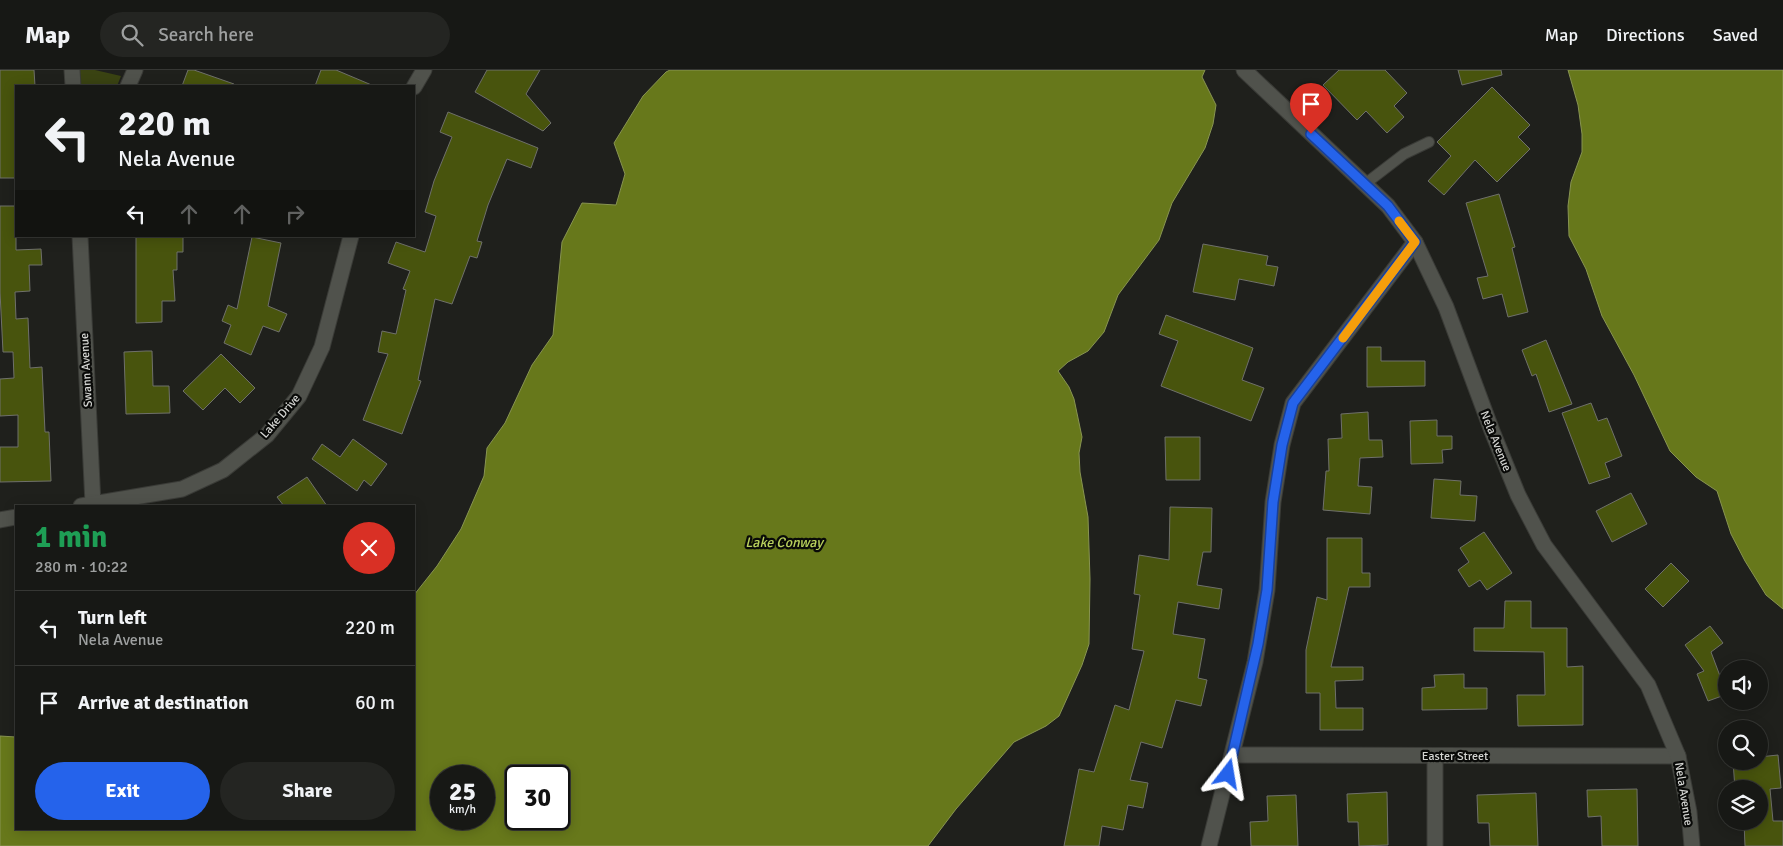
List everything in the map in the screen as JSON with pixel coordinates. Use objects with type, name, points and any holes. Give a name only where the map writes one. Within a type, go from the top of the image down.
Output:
[{"type":"street","points":[[72,70],[73,85]]},
{"type":"street","points":[[128,85],[135,70]]},
{"type":"street","points":[[415,85],[424,70]]},
{"type":"street","name":"Nela Avenue","points":[[1244,70],[1388,206],[1415,242],[1446,307],[1518,495],[1544,545],[1648,685],[1678,756],[1689,812],[1692,846]]},
{"type":"street","name":"Swann Avenue","points":[[80,237],[87,505]]},
{"type":"street","name":"Lake Drive","points":[[87,505],[182,489],[223,470],[267,434],[299,396],[322,347],[351,237]]},
{"type":"street","points":[[1209,846],[1254,662],[1267,590],[1273,502],[1282,445],[1293,403],[1415,242]]},
{"type":"street","points":[[0,520],[15,518]]},
{"type":"street","name":"Easter Street","points":[[1232,755],[1678,756]]},
{"type":"street","points":[[1435,756],[1436,846]]},
{"type":"lane","points":[[1365,184],[1404,154],[1429,142]]},
{"type":"shaded area","points":[[79,70],[95,70],[121,76],[117,85],[80,85]]},
{"type":"water","name":"Lake Conway","points":[[670,70],[1205,70],[1202,77],[1216,105],[1213,124],[1205,148],[1172,203],[1159,240],[1118,295],[1104,332],[1088,351],[1068,362],[1058,371],[1069,387],[1074,399],[1082,437],[1079,453],[1080,472],[1088,517],[1090,579],[1089,644],[1082,665],[1059,716],[1046,726],[1014,742],[956,809],[928,846],[0,846],[0,736],[15,737],[15,830],[415,830],[415,594],[437,566],[461,529],[484,476],[487,448],[505,423],[532,365],[553,335],[562,242],[582,203],[616,205],[625,174],[614,143],[643,96]]},
{"type":"water","points":[[1568,70],[1783,70],[1783,609],[1766,595],[1745,561],[1731,534],[1717,491],[1696,477],[1670,451],[1634,375],[1602,316],[1586,269],[1569,236],[1568,206],[1571,182],[1582,152],[1582,134],[1578,105]]},
{"type":"building","points":[[0,70],[34,70],[35,85],[15,85],[15,178],[0,178]]},
{"type":"building","points":[[188,70],[194,70],[234,84],[234,85],[182,85]]},
{"type":"building","points":[[321,70],[336,70],[372,85],[315,85]]},
{"type":"building","points":[[487,70],[540,70],[526,94],[551,123],[543,131],[475,92]]},
{"type":"building","points":[[1339,70],[1385,70],[1407,93],[1394,106],[1404,117],[1387,133],[1366,111],[1357,120],[1323,85]]},
{"type":"building","points":[[1458,70],[1501,70],[1502,75],[1462,85]]},
{"type":"building","points":[[1492,87],[1530,125],[1518,137],[1530,149],[1497,182],[1475,160],[1444,195],[1428,181],[1451,156],[1437,142]]},
{"type":"building","points":[[448,112],[538,148],[531,168],[507,159],[488,205],[477,241],[482,242],[477,258],[470,256],[452,304],[435,299],[418,380],[421,381],[402,434],[363,420],[388,354],[378,352],[382,331],[396,334],[406,290],[403,289],[410,271],[388,263],[396,242],[425,252],[436,216],[425,212],[434,181],[452,137],[440,132]]},
{"type":"building","points":[[1499,194],[1515,247],[1512,248],[1528,312],[1508,317],[1502,294],[1483,299],[1477,278],[1488,276],[1466,203]]},
{"type":"building","points":[[0,206],[15,206],[16,250],[41,249],[42,265],[29,265],[30,291],[15,292],[16,319],[28,318],[30,368],[42,367],[45,432],[49,432],[51,481],[0,482],[0,447],[18,447],[18,415],[0,416],[0,379],[14,378],[13,352],[3,352],[0,292]]},
{"type":"building","points":[[136,237],[183,237],[183,252],[177,252],[177,270],[173,270],[175,301],[162,301],[162,322],[136,323]]},
{"type":"building","points":[[252,237],[281,243],[268,306],[287,314],[279,332],[263,326],[251,355],[224,343],[231,325],[222,321],[228,305],[237,309]]},
{"type":"building","points":[[1203,244],[1268,256],[1266,265],[1278,267],[1274,286],[1239,279],[1235,300],[1193,292]]},
{"type":"building","points":[[1166,315],[1253,348],[1242,380],[1264,388],[1251,421],[1161,386],[1178,341],[1159,334]]},
{"type":"building","points":[[1546,340],[1572,404],[1549,412],[1536,374],[1532,376],[1522,350]]},
{"type":"building","points":[[1367,347],[1381,347],[1381,361],[1425,361],[1425,386],[1367,387]]},
{"type":"building","points":[[152,351],[153,386],[169,386],[170,413],[126,414],[124,352]]},
{"type":"building","points":[[221,354],[255,388],[240,403],[225,388],[203,410],[183,391]]},
{"type":"building","points":[[1591,403],[1598,421],[1607,418],[1622,456],[1605,463],[1610,477],[1589,484],[1562,413]]},
{"type":"building","points":[[1368,412],[1369,440],[1382,440],[1383,457],[1360,458],[1358,486],[1372,487],[1370,514],[1323,510],[1326,471],[1329,471],[1328,439],[1342,438],[1341,414]]},
{"type":"building","points":[[1437,420],[1437,436],[1452,436],[1452,449],[1442,450],[1443,463],[1411,464],[1410,421]]},
{"type":"building","points":[[1165,437],[1200,437],[1200,480],[1166,480]]},
{"type":"building","points":[[353,439],[387,464],[371,486],[364,480],[357,491],[312,459],[322,444],[340,457]]},
{"type":"building","points":[[307,477],[326,505],[283,505],[277,497]]},
{"type":"building","points":[[1434,479],[1461,481],[1460,495],[1477,496],[1475,521],[1431,518]]},
{"type":"building","points":[[1631,493],[1647,524],[1612,542],[1596,511]]},
{"type":"building","points":[[1170,507],[1212,508],[1211,552],[1203,552],[1197,585],[1222,589],[1219,609],[1178,602],[1173,634],[1205,639],[1198,678],[1207,680],[1201,706],[1176,700],[1162,748],[1141,742],[1130,780],[1148,783],[1143,808],[1128,805],[1123,830],[1102,826],[1099,846],[1064,846],[1079,769],[1094,772],[1115,705],[1129,710],[1144,651],[1132,649],[1140,595],[1134,594],[1139,555],[1169,560]]},
{"type":"building","points":[[1484,532],[1512,573],[1487,590],[1480,580],[1469,587],[1458,570],[1469,562],[1460,548]]},
{"type":"building","points":[[1327,538],[1362,538],[1362,573],[1370,573],[1370,587],[1349,587],[1331,667],[1363,667],[1363,680],[1335,681],[1336,708],[1363,708],[1363,730],[1320,730],[1320,693],[1306,693],[1306,650],[1317,597],[1327,600]]},
{"type":"building","points":[[1671,563],[1689,581],[1663,607],[1645,589]]},
{"type":"building","points":[[1505,601],[1531,601],[1531,628],[1567,628],[1567,667],[1583,666],[1583,725],[1518,726],[1517,695],[1545,695],[1544,652],[1474,651],[1474,628],[1504,628]]},
{"type":"building","points":[[1710,626],[1723,643],[1711,652],[1718,671],[1718,697],[1708,701],[1697,674],[1704,671],[1685,645]]},
{"type":"building","points":[[1464,674],[1464,688],[1487,688],[1487,709],[1422,710],[1422,688],[1435,687],[1434,675]]},
{"type":"building","points":[[1778,755],[1781,788],[1770,789],[1773,821],[1783,821],[1783,846],[1745,846],[1744,830],[1768,830],[1768,780],[1734,780],[1734,770],[1768,770],[1768,756]]},
{"type":"building","points":[[1637,789],[1638,846],[1602,846],[1601,816],[1588,817],[1587,790]]},
{"type":"building","points":[[1387,792],[1388,845],[1359,846],[1358,822],[1348,822],[1347,794]]},
{"type":"building","points":[[1536,793],[1538,846],[1490,846],[1489,823],[1478,823],[1477,795]]},
{"type":"building","points":[[1296,795],[1298,846],[1251,846],[1250,822],[1268,821],[1267,796]]},
{"type":"slow traffic","points":[[1343,338],[1415,242],[1399,221]]},
{"type":"route","points":[[1228,774],[1258,644],[1267,590],[1273,502],[1282,445],[1293,403],[1415,242],[1388,206],[1311,134]]}]
